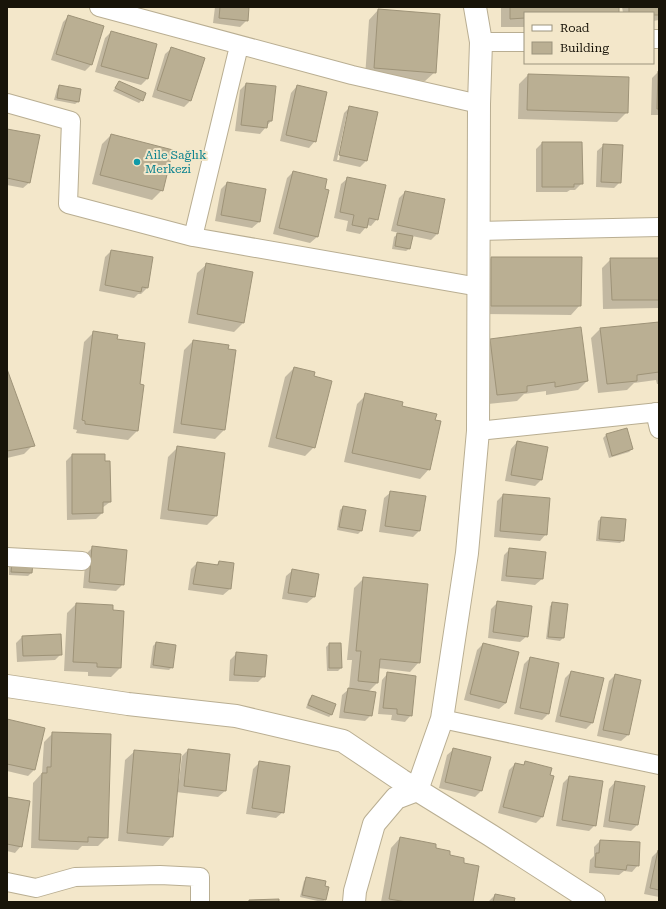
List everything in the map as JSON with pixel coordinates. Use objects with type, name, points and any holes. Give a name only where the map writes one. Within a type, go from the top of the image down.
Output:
[{"type":"main road","points":[[354,902],[355,892],[374,824],[396,798],[417,790],[442,719],[467,553],[478,431],[478,104],[481,42],[475,7]]},
{"type":"main road","points":[[7,686],[128,704],[236,716],[343,741],[417,790],[594,902]]},
{"type":"street","points":[[99,7],[239,46],[352,75],[478,104]]},
{"type":"street","points":[[481,42],[524,42]]},
{"type":"street","points":[[193,237],[239,46]]},
{"type":"street","points":[[7,103],[71,121],[68,204],[193,237],[479,287]]},
{"type":"street","points":[[478,230],[659,227]]},
{"type":"street","points":[[478,431],[658,418]]},
{"type":"street","points":[[7,557],[82,561]]},
{"type":"street","points":[[442,719],[659,765]]},
{"type":"street","points":[[7,882],[36,895],[75,877],[160,875],[200,877],[200,902]]},
{"type":"building","points":[[220,7],[249,7],[248,21],[219,18]]},
{"type":"building","points":[[510,7],[619,7],[619,12],[524,12],[524,18],[510,19]]},
{"type":"building","points":[[629,7],[659,7],[659,15],[654,15],[654,12],[629,12]]},
{"type":"building","points":[[378,9],[440,14],[436,73],[374,68]]},
{"type":"building","points":[[68,15],[104,26],[92,65],[56,54]]},
{"type":"building","points":[[111,31],[157,44],[148,79],[101,66]]},
{"type":"building","points":[[171,47],[205,58],[191,101],[157,90]]},
{"type":"building","points":[[658,71],[659,109],[657,109]]},
{"type":"building","points":[[528,74],[629,77],[628,113],[527,110]]},
{"type":"building","points":[[119,81],[146,93],[143,101],[115,88]]},
{"type":"building","points":[[246,83],[276,86],[272,121],[268,121],[267,128],[241,125]]},
{"type":"building","points":[[59,85],[81,89],[79,102],[57,98]]},
{"type":"building","points":[[297,85],[327,92],[316,142],[286,135]]},
{"type":"building","points":[[349,106],[378,112],[367,161],[339,155]]},
{"type":"building","points":[[7,129],[40,135],[30,183],[7,178]]},
{"type":"building","name":"Aile Sağlık Merkezi","points":[[111,134],[173,150],[163,191],[100,175]]},
{"type":"building","points":[[542,142],[582,142],[583,184],[574,184],[574,187],[542,187]]},
{"type":"building","points":[[603,144],[623,145],[621,183],[601,182]]},
{"type":"building","points":[[293,171],[327,179],[325,189],[329,190],[318,237],[279,228]]},
{"type":"building","points":[[347,177],[386,185],[378,220],[369,218],[367,228],[352,225],[354,215],[340,212]]},
{"type":"building","points":[[227,182],[266,189],[260,222],[221,215]]},
{"type":"building","points":[[405,191],[445,199],[438,234],[397,225]]},
{"type":"building","points":[[397,233],[413,236],[410,249],[395,246]]},
{"type":"building","points":[[111,250],[153,257],[148,288],[142,287],[141,292],[105,285]]},
{"type":"building","points":[[491,257],[582,257],[581,306],[491,306]]},
{"type":"building","points":[[610,258],[659,258],[659,300],[612,300]]},
{"type":"building","points":[[206,263],[253,272],[244,323],[197,314]]},
{"type":"building","points":[[659,322],[659,372],[637,375],[637,381],[607,384],[600,328]]},
{"type":"building","points":[[581,327],[588,381],[555,387],[555,382],[527,386],[527,392],[497,395],[490,339]]},
{"type":"building","points":[[93,331],[118,335],[117,339],[145,343],[140,384],[144,385],[138,431],[85,424],[85,421],[82,420]]},
{"type":"building","points":[[193,340],[229,345],[228,349],[236,350],[225,430],[181,424]]},
{"type":"building","points":[[294,367],[315,372],[314,376],[332,381],[315,448],[276,438]]},
{"type":"building","points":[[7,369],[35,446],[7,451]]},
{"type":"building","points":[[365,393],[403,402],[402,406],[437,414],[435,420],[441,421],[430,470],[352,453]]},
{"type":"building","points":[[627,428],[633,449],[612,456],[606,434]]},
{"type":"building","points":[[517,441],[548,447],[542,480],[511,475]]},
{"type":"building","points":[[177,446],[225,453],[217,516],[168,510]]},
{"type":"building","points":[[72,454],[105,454],[105,461],[110,461],[111,502],[103,502],[103,513],[72,514]]},
{"type":"building","points":[[390,491],[426,496],[420,531],[385,526]]},
{"type":"building","points":[[503,494],[550,498],[547,535],[500,531]]},
{"type":"building","points":[[343,506],[366,510],[362,531],[339,527]]},
{"type":"building","points":[[601,517],[626,519],[624,541],[599,539]]},
{"type":"building","points":[[92,546],[127,550],[124,585],[89,582]]},
{"type":"building","points":[[509,548],[546,552],[543,579],[506,576]]},
{"type":"building","points":[[12,561],[33,562],[32,573],[11,572]]},
{"type":"building","points":[[219,561],[234,563],[231,589],[193,584],[197,562],[218,565]]},
{"type":"building","points":[[292,569],[319,574],[315,597],[288,593]]},
{"type":"building","points":[[363,577],[428,584],[420,663],[380,659],[378,683],[358,681],[361,651],[356,651]]},
{"type":"building","points":[[497,601],[532,606],[528,637],[493,632]]},
{"type":"building","points":[[552,602],[568,604],[564,638],[548,637]]},
{"type":"building","points":[[76,603],[113,605],[113,610],[124,611],[121,668],[97,667],[97,663],[73,662]]},
{"type":"building","points":[[61,634],[62,655],[23,656],[22,636]]},
{"type":"building","points":[[156,642],[176,645],[173,668],[153,665]]},
{"type":"building","points":[[329,643],[341,643],[342,668],[329,668]]},
{"type":"building","points":[[483,643],[519,652],[506,703],[470,694]]},
{"type":"building","points":[[236,652],[267,655],[265,677],[234,675]]},
{"type":"building","points":[[530,657],[559,663],[549,714],[520,708]]},
{"type":"building","points":[[571,671],[604,678],[593,723],[560,716]]},
{"type":"building","points":[[387,672],[416,676],[412,716],[397,714],[397,709],[383,708]]},
{"type":"building","points":[[615,674],[641,680],[629,735],[603,730]]},
{"type":"building","points":[[348,688],[376,692],[372,716],[344,712]]},
{"type":"building","points":[[312,695],[336,704],[332,715],[308,705]]},
{"type":"building","points":[[7,719],[45,728],[35,770],[7,764]]},
{"type":"building","points":[[52,732],[111,734],[108,838],[88,837],[88,842],[39,840],[42,773],[47,773],[47,767],[51,767]]},
{"type":"building","points":[[453,748],[491,757],[482,791],[445,782]]},
{"type":"building","points":[[188,749],[230,754],[226,791],[184,786]]},
{"type":"building","points":[[134,750],[181,754],[173,837],[127,833]]},
{"type":"building","points":[[259,761],[290,766],[284,813],[252,808]]},
{"type":"building","points":[[525,761],[552,768],[550,775],[554,776],[543,817],[503,807],[515,763],[524,765]]},
{"type":"building","points":[[569,776],[603,781],[596,826],[562,820]]},
{"type":"building","points":[[615,781],[645,786],[638,825],[609,821]]},
{"type":"building","points":[[7,797],[30,801],[22,847],[7,844]]},
{"type":"building","points":[[400,837],[436,844],[436,848],[450,851],[450,855],[464,858],[464,863],[479,866],[473,902],[407,902],[389,899]]},
{"type":"building","points":[[600,840],[640,842],[639,866],[627,865],[626,870],[595,867],[596,853],[599,853]]},
{"type":"building","points":[[659,850],[659,890],[650,888]]},
{"type":"building","points":[[306,877],[326,881],[325,886],[329,887],[326,900],[302,895]]},
{"type":"building","points":[[495,894],[515,898],[514,902],[493,902]]},
{"type":"building","points":[[279,899],[279,902],[249,902],[249,900]]},
{"type":"place","name":"Aile Sağlık Merkezi","points":[[137,162]]}]
